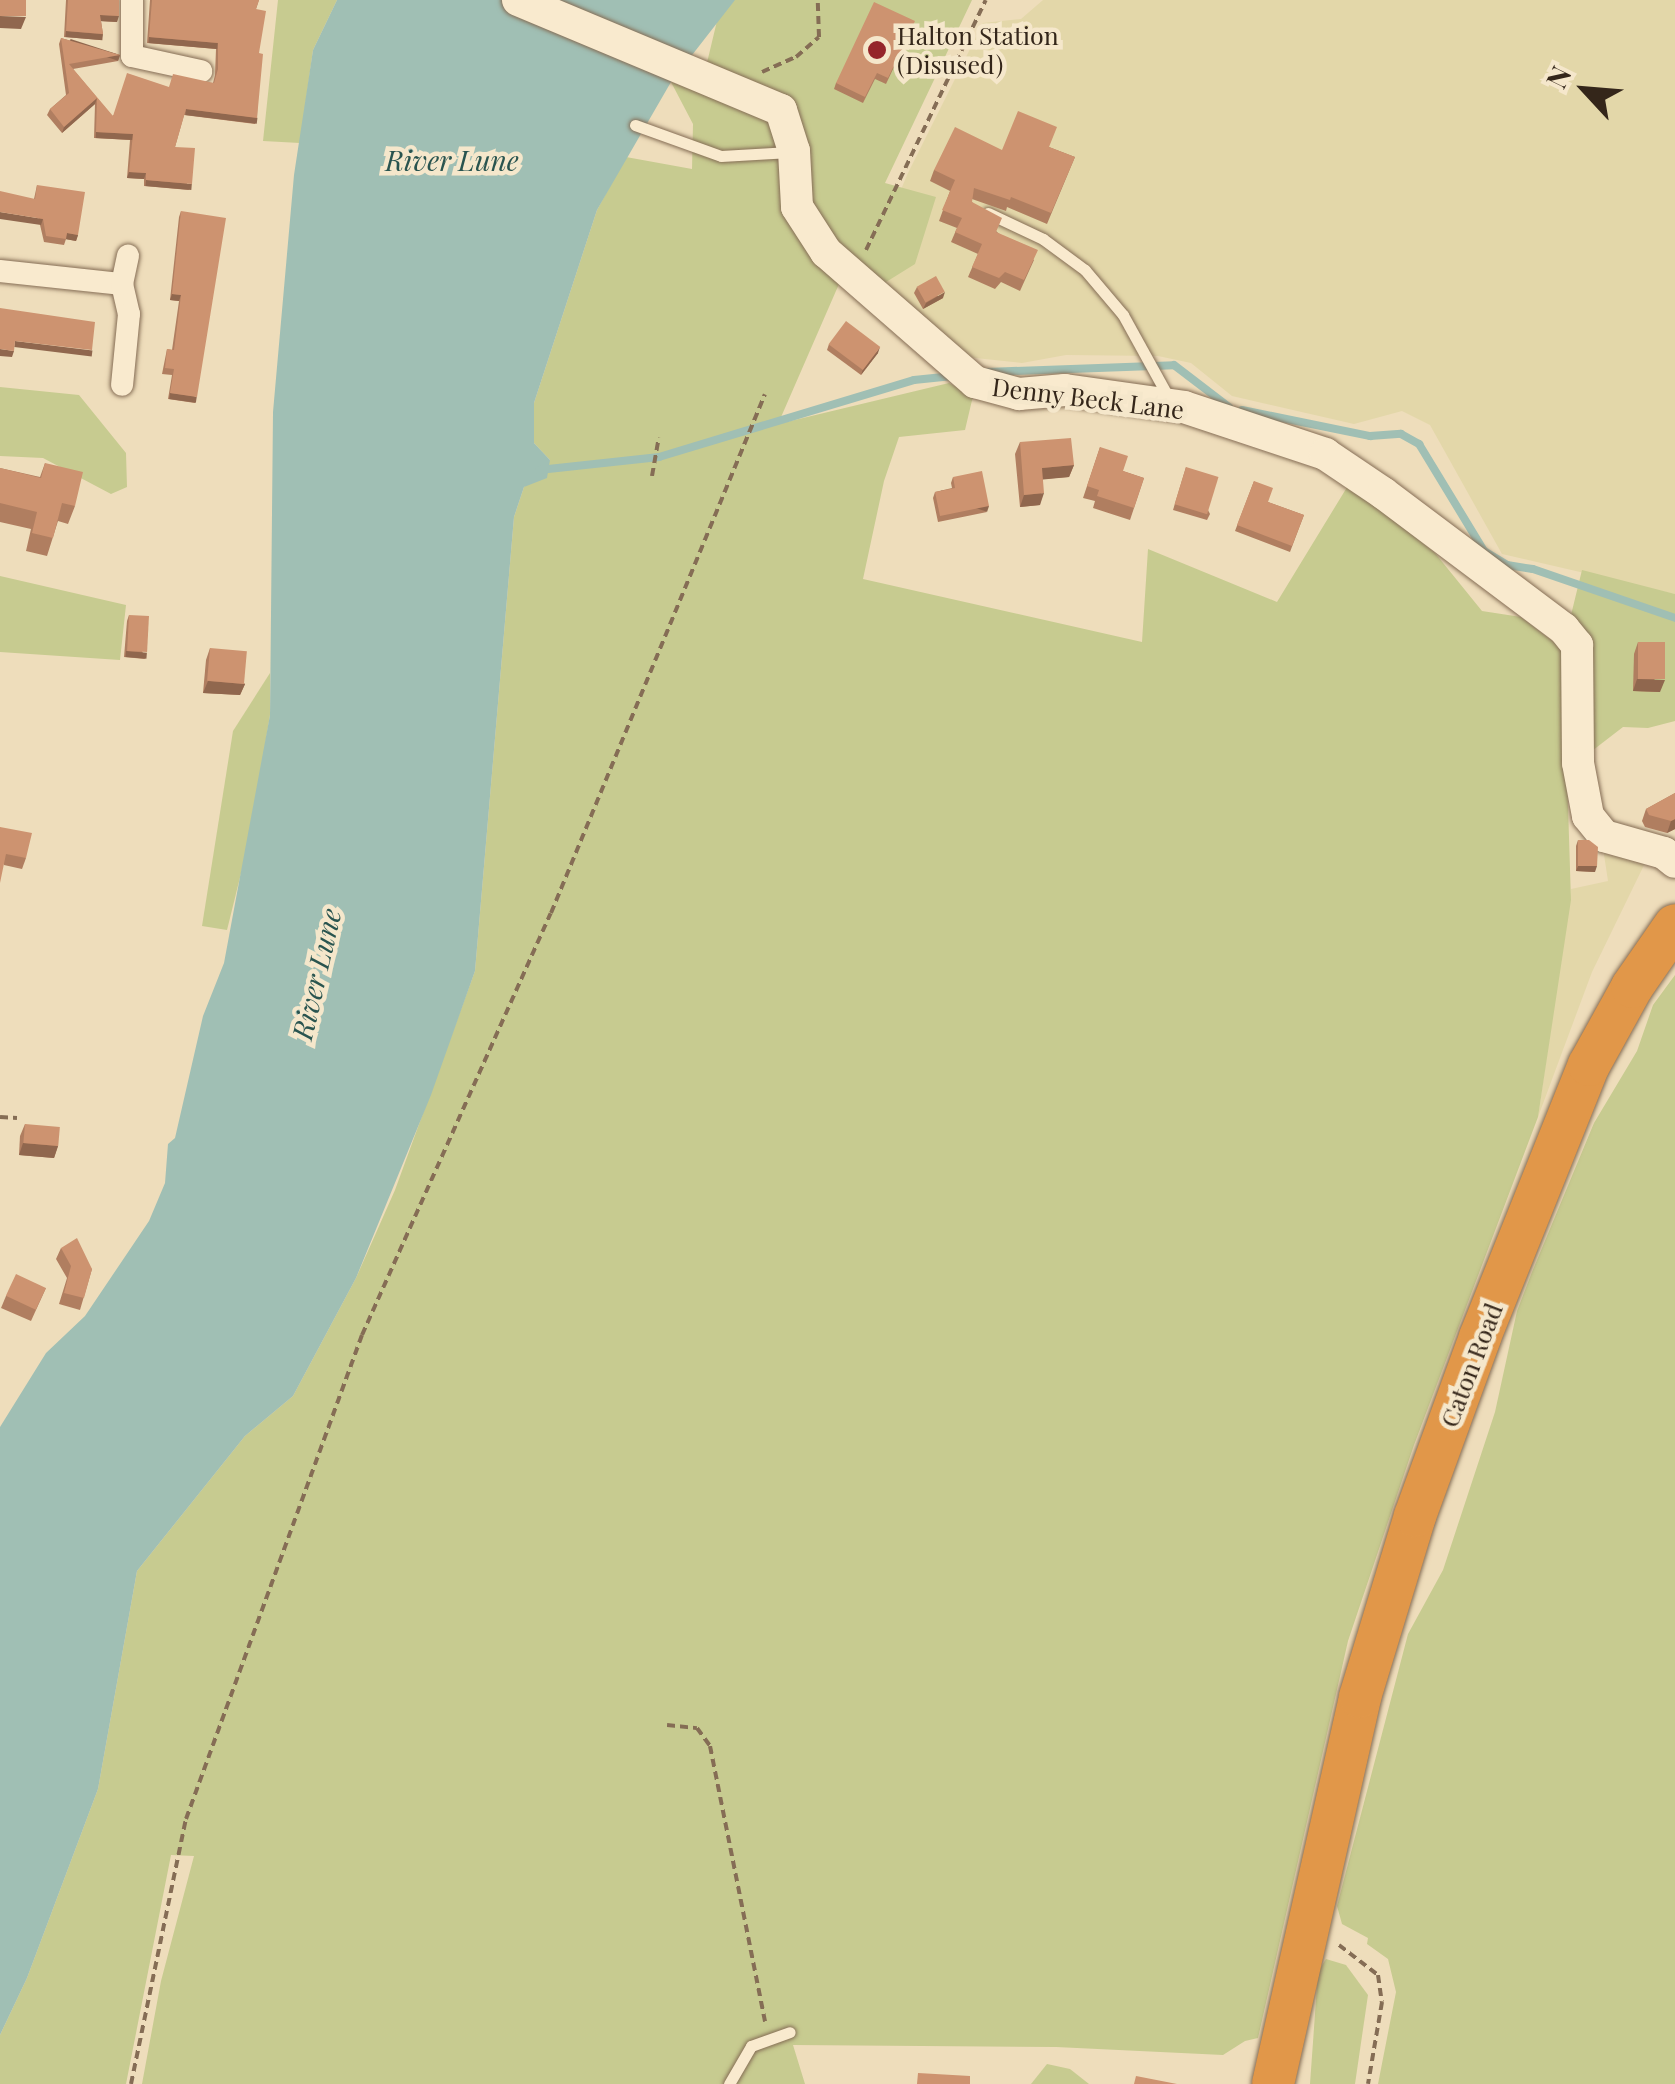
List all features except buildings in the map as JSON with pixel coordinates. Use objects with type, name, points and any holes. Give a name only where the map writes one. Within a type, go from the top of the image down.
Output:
[{"type":"highway","name":"Caton Road","points":[[1275,2080],[1328,1830],[1383,1615],[1480,1337],[1590,1065],[1632,987],[1675,924]]},
{"type":"street","points":[[132,0],[124,64],[200,71]]},
{"type":"street","points":[[518,0],[721,85]]},
{"type":"street","name":"Denny Beck Lane","points":[[721,85],[781,110],[794,152],[797,207],[826,252],[962,372],[1018,394],[1065,390],[1168,395],[1325,454],[1564,629],[1578,644],[1578,763],[1588,816],[1604,836],[1664,854],[1675,862]]},
{"type":"street","points":[[122,385],[129,314],[122,284],[128,256]]},
{"type":"street","points":[[0,271],[122,284]]},
{"type":"lane","points":[[635,126],[721,156],[794,152]]},
{"type":"lane","points":[[975,208],[1043,239],[1084,270],[1123,315],[1168,395]]},
{"type":"lane","points":[[730,2084],[750,2046],[768,2036],[790,2032]]},
{"type":"path","points":[[721,85],[796,58],[819,37],[818,0]]},
{"type":"path","points":[[855,278],[892,189],[986,0]]},
{"type":"path","points":[[131,2084],[186,1819],[362,1335],[551,914],[765,394]]},
{"type":"path","points":[[652,476],[659,438]]},
{"type":"path","points":[[0,1117],[17,1118]]},
{"type":"path","points":[[667,1725],[697,1728],[710,1746],[768,2036]]},
{"type":"path","points":[[1304,1934],[1345,1948],[1378,1975],[1382,2002],[1368,2084]]},
{"type":"shaded area","points":[[1043,0],[1675,0],[1675,594],[1502,554],[1430,425],[1402,411],[1354,424],[1232,396],[1191,363],[1158,356],[1066,355],[1022,363],[957,356],[865,277],[907,175],[983,23],[1021,19]]},
{"type":"shaded area","points":[[1603,848],[1647,859],[1592,972],[1538,1117],[1571,889],[1608,881]]},
{"type":"green space","points":[[278,0],[337,0],[313,50],[300,143],[263,141]]},
{"type":"green space","points":[[722,0],[972,0],[885,183],[936,197],[915,264],[878,287],[839,284],[778,424],[949,383],[973,396],[965,430],[899,437],[884,481],[863,579],[1142,642],[1148,549],[1277,602],[1349,484],[1435,553],[1482,611],[1521,617],[1563,649],[1571,900],[1538,1117],[1414,1445],[1348,1641],[1258,2038],[1223,2055],[1056,2047],[793,2045],[805,2084],[142,2084],[161,1981],[194,1856],[171,1855],[126,2084],[0,2084],[0,2035],[27,1978],[98,1789],[137,1571],[245,1436],[293,1396],[356,1278],[395,1190],[475,971],[514,517],[524,487],[550,460],[534,443],[534,403],[597,210],[626,157],[692,169],[693,124],[671,82],[700,92]]},
{"type":"green space","points":[[0,387],[79,395],[126,453],[127,487],[111,494],[43,458],[0,456]]},
{"type":"green space","points":[[1582,570],[1675,594],[1675,721],[1648,728],[1623,727],[1575,764],[1571,615]]},
{"type":"green space","points":[[0,576],[126,605],[120,660],[0,652]]},
{"type":"green space","points":[[270,673],[270,715],[250,837],[227,930],[202,926],[233,731]]},
{"type":"green space","points":[[1675,975],[1675,2084],[1378,2084],[1396,1992],[1388,1959],[1367,1944],[1368,1938],[1342,1924],[1337,1906],[1408,1634],[1443,1570],[1495,1412],[1517,1311],[1532,1272],[1594,1123],[1637,1051],[1653,1005]]},
{"type":"green space","points":[[1326,1959],[1346,1965],[1368,1995],[1355,2084],[1310,2084],[1318,1972]]},
{"type":"green space","points":[[1047,2064],[1070,2069],[1089,2084],[1031,2084]]},
{"type":"water","name":"River Lune","points":[[337,0],[735,0],[671,82],[597,210],[534,403],[534,443],[550,460],[547,478],[524,487],[514,517],[475,971],[431,1095],[356,1278],[293,1396],[245,1436],[137,1571],[98,1789],[27,1978],[0,2035],[0,1427],[46,1353],[85,1316],[149,1221],[165,1183],[168,1144],[175,1138],[203,1016],[224,963],[270,715],[273,412],[294,175],[313,50]]},
{"type":"waterway","points":[[987,372],[1174,365],[1229,407]]},
{"type":"waterway","points":[[539,470],[659,457],[914,380],[953,376]]},
{"type":"waterway","points":[[1242,410],[1370,436],[1401,434],[1419,444],[1484,551],[1507,565],[1533,569],[1675,618]]},
{"type":"place","name":"Halton Station (Disused)","points":[[877,50]]}]
